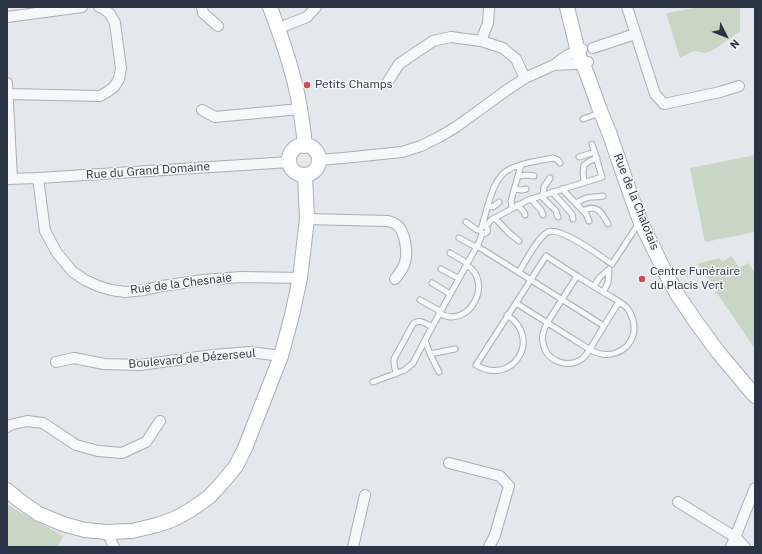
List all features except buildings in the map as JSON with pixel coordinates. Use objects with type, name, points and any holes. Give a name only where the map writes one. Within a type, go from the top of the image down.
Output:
[{"type":"street","points":[[7,17],[82,7]]},
{"type":"street","points":[[10,179],[7,88],[100,96],[114,87],[119,79],[121,68],[115,23],[110,14],[103,8],[99,7]]},
{"type":"street","points":[[202,7],[203,13],[218,26]]},
{"type":"street","points":[[270,7],[297,90],[304,134],[304,146]]},
{"type":"street","points":[[278,28],[307,18],[316,7]]},
{"type":"street","points":[[481,40],[488,23],[489,7]]},
{"type":"street","name":"Rue de la Chalotais","points":[[567,7],[584,55],[596,77],[609,124],[609,132]]},
{"type":"street","name":"Rue de la Chalotais","points":[[572,7],[581,33],[587,74],[641,223],[664,270],[696,322],[718,352],[755,396]]},
{"type":"street","points":[[627,7],[655,94],[664,104],[720,92],[739,86]]},
{"type":"street","points":[[319,160],[402,152],[421,146],[456,127],[525,78],[554,65],[566,56],[584,55],[635,34]]},
{"type":"street","points":[[387,83],[399,64],[433,41],[451,37],[481,40],[503,48],[516,59],[525,78]]},
{"type":"street","points":[[202,110],[215,117],[300,109]]},
{"type":"street","points":[[304,146],[313,148],[318,155],[319,160],[319,164],[314,172],[305,176],[296,173],[292,169],[290,156],[295,148],[304,146]]},
{"type":"street","name":"Rue du Grand Domaine","points":[[10,179],[290,162]]},
{"type":"street","points":[[7,490],[39,514],[63,524],[85,530],[107,532],[132,531],[172,520],[190,511],[209,497],[236,466],[245,448],[281,356],[300,278],[307,219],[305,176]]},
{"type":"street","name":"Rue de la Chesnaie","points":[[38,178],[45,231],[57,253],[73,272],[98,286],[125,292],[203,280],[241,277],[300,278]]},
{"type":"street","points":[[307,219],[388,221],[398,226],[404,236],[406,245],[405,262],[395,279]]},
{"type":"street","name":"Boulevard de Dézerseul","points":[[56,362],[74,358],[104,364],[140,365],[213,354],[250,352],[281,356]]},
{"type":"street","name":"Rue de la Chalotais","points":[[718,352],[733,377],[755,408]]},
{"type":"street","points":[[7,427],[27,421],[43,423],[76,446],[98,451],[122,453],[146,442],[160,421]]},
{"type":"street","points":[[449,462],[500,476],[509,486],[495,535],[488,547]]},
{"type":"street","points":[[731,547],[755,488]]},
{"type":"street","points":[[353,547],[365,495]]},
{"type":"street","points":[[678,502],[735,537],[745,547]]},
{"type":"street","points":[[107,532],[114,547]]},
{"type":"lane","points":[[583,119],[601,113]]},
{"type":"lane","points":[[466,222],[477,230],[483,229],[491,220],[517,205],[542,195],[602,177],[592,144]]},
{"type":"lane","points":[[579,157],[595,152]]},
{"type":"lane","points":[[373,382],[405,370],[413,363],[480,240],[488,206],[498,178],[506,171],[521,165],[553,158],[556,158],[560,163]]},
{"type":"lane","points":[[584,182],[584,165],[596,158]]},
{"type":"lane","points":[[512,208],[511,201],[521,165]]},
{"type":"lane","points":[[518,176],[534,176]]},
{"type":"lane","points":[[542,195],[544,187],[550,178]]},
{"type":"lane","points":[[514,189],[526,189]]},
{"type":"lane","points":[[562,189],[588,216],[589,221]]},
{"type":"lane","points":[[552,192],[570,212],[573,219]]},
{"type":"lane","points":[[542,195],[556,211],[558,217]]},
{"type":"lane","points":[[576,203],[583,199],[603,196]]},
{"type":"lane","points":[[531,199],[541,210],[543,215]]},
{"type":"lane","points":[[488,206],[493,207],[499,202]]},
{"type":"lane","points":[[517,205],[525,215]]},
{"type":"lane","points":[[583,211],[591,208],[598,210],[608,224]]},
{"type":"lane","points":[[495,218],[509,234],[519,241]]},
{"type":"lane","points":[[594,286],[600,277],[609,269],[635,229],[641,223]]},
{"type":"lane","points":[[519,272],[540,238],[548,231],[567,235],[612,264]]},
{"type":"lane","points":[[459,238],[531,279],[604,326]]},
{"type":"lane","points":[[420,300],[446,316],[456,317],[467,312],[475,302],[478,293],[477,278],[471,268],[450,253]]},
{"type":"lane","points":[[508,316],[520,326],[523,336],[524,346],[520,357],[512,366],[506,369],[490,371],[481,368],[476,365],[546,256],[619,302],[632,315],[634,332],[626,347],[615,354],[598,354],[516,303]]},
{"type":"lane","points":[[441,269],[458,278]]},
{"type":"lane","points":[[603,292],[608,283],[609,269]]},
{"type":"lane","points":[[576,276],[547,323],[542,336],[542,342],[546,352],[553,359],[562,363],[572,363],[582,358],[590,349],[619,302]]},
{"type":"lane","points":[[432,283],[450,294]]},
{"type":"lane","points":[[396,374],[394,359],[413,324],[416,321],[419,321],[432,327]]},
{"type":"lane","points":[[425,340],[439,372]]},
{"type":"lane","points":[[430,354],[455,349]]},
{"type":"green space","points":[[701,7],[739,7],[740,31],[715,49],[705,53],[694,51],[680,58],[666,13]]},
{"type":"green space","points":[[755,155],[755,232],[705,242],[690,168]]},
{"type":"green space","points":[[731,256],[740,268],[748,263],[755,272],[755,349],[697,264],[719,258],[722,262]]},
{"type":"green space","points":[[7,503],[11,507],[63,536],[58,547],[7,547]]},
{"type":"place","name":"Petits Champs","points":[[307,85]]},
{"type":"place","name":"Centre Funéraire du Placis Vert","points":[[642,279]]}]
